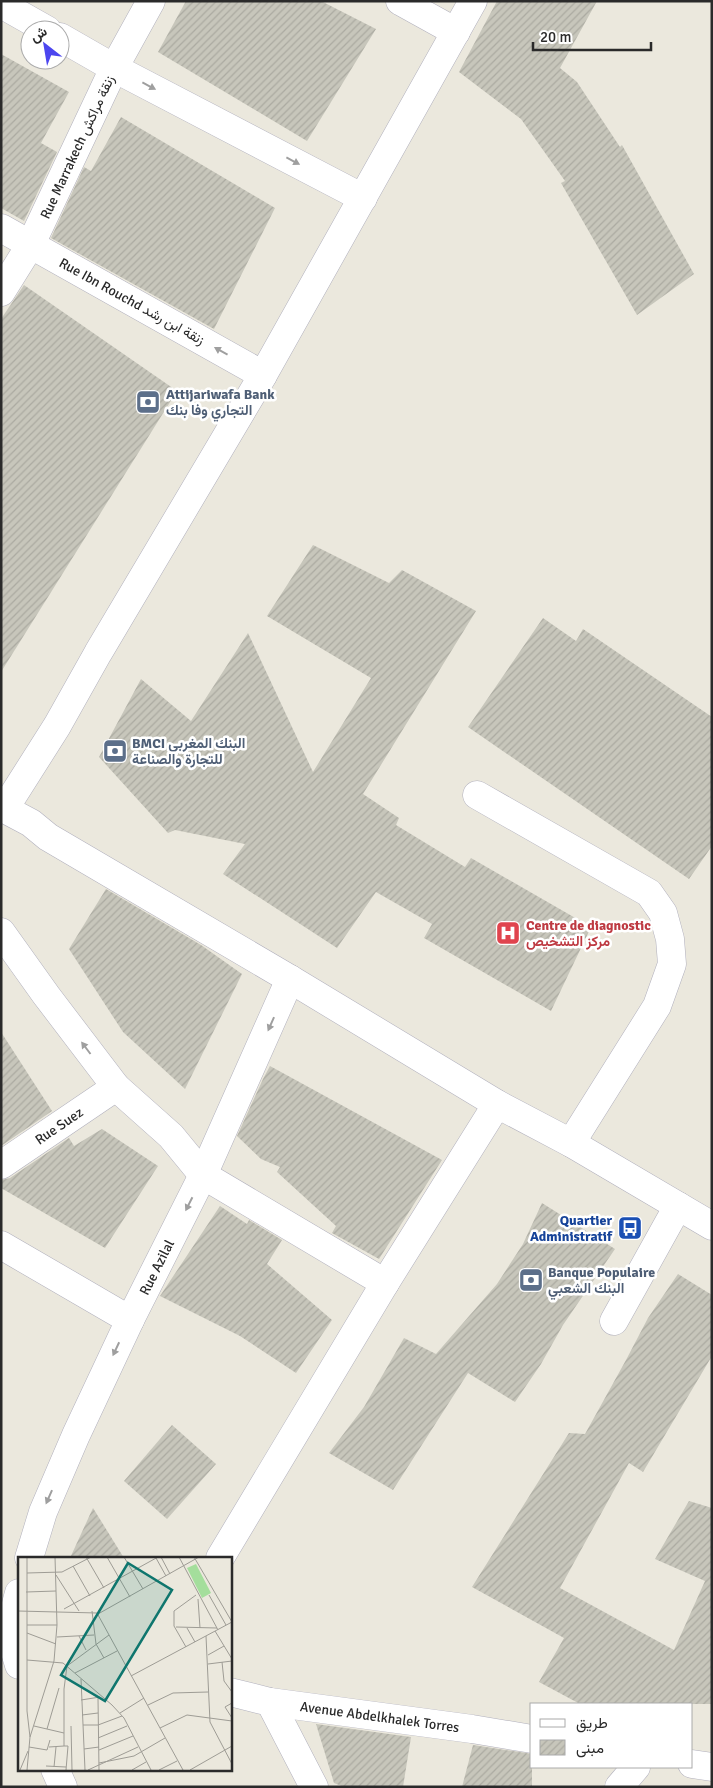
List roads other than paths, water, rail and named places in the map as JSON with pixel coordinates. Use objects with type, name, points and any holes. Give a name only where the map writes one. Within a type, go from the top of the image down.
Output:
[{"type":"street","name":"Rue Marrakech زنقة مراكش","points":[[1,292],[31,244],[114,68],[150,1]]},
{"type":"street","points":[[400,1],[456,32]]},
{"type":"street","points":[[473,1],[263,375],[98,652],[58,726],[3,807],[31,823],[48,837],[290,979],[497,1104],[571,1143],[712,1226]]},
{"type":"street","points":[[1,4],[29,20]]},
{"type":"street","points":[[70,43],[114,68],[363,198]]},
{"type":"street","name":"Rue Ibn Rouchd زنقة ابن رشد","points":[[1,228],[263,375]]},
{"type":"street","points":[[477,795],[649,893],[663,914],[670,939],[672,964],[657,1006],[571,1143]]},
{"type":"street","points":[[1,932],[116,1087],[171,1136],[203,1175],[385,1283]]},
{"type":"street","name":"Rue Azilal","points":[[29,1557],[43,1512],[130,1320],[203,1175],[290,979]]},
{"type":"street","name":"Rue Suez","points":[[1,1165],[116,1087]]},
{"type":"street","points":[[221,1557],[385,1283],[497,1104]]},
{"type":"street","points":[[614,1321],[678,1206]]},
{"type":"street","points":[[1,1245],[130,1320]]},
{"type":"street","points":[[18,1598],[10,1639],[18,1662]]},
{"type":"street","name":"Avenue Abdelkhalek Torres","points":[[231,1692],[270,1702],[530,1739]]},
{"type":"street","points":[[270,1702],[314,1787]]},
{"type":"street","points":[[693,1764],[712,1767]]},
{"type":"street","points":[[619,1787],[635,1768]]},
{"type":"street","points":[[55,1770],[63,1787]]},
{"type":"place","name":"Attijariwafa Bank التجاري وفا بنك","points":[[148,402]]},
{"type":"place","name":"BMCI البنك المغربي للتجارة والصناعة","points":[[115,751]]},
{"type":"place","name":"Centre de diagnostic مركز التشخيص","points":[[508,933]]},
{"type":"place","name":"Quartier Administratif","points":[[630,1228]]},
{"type":"place","name":"Banque Populaire البنك الشعبي","points":[[531,1280]]}]
